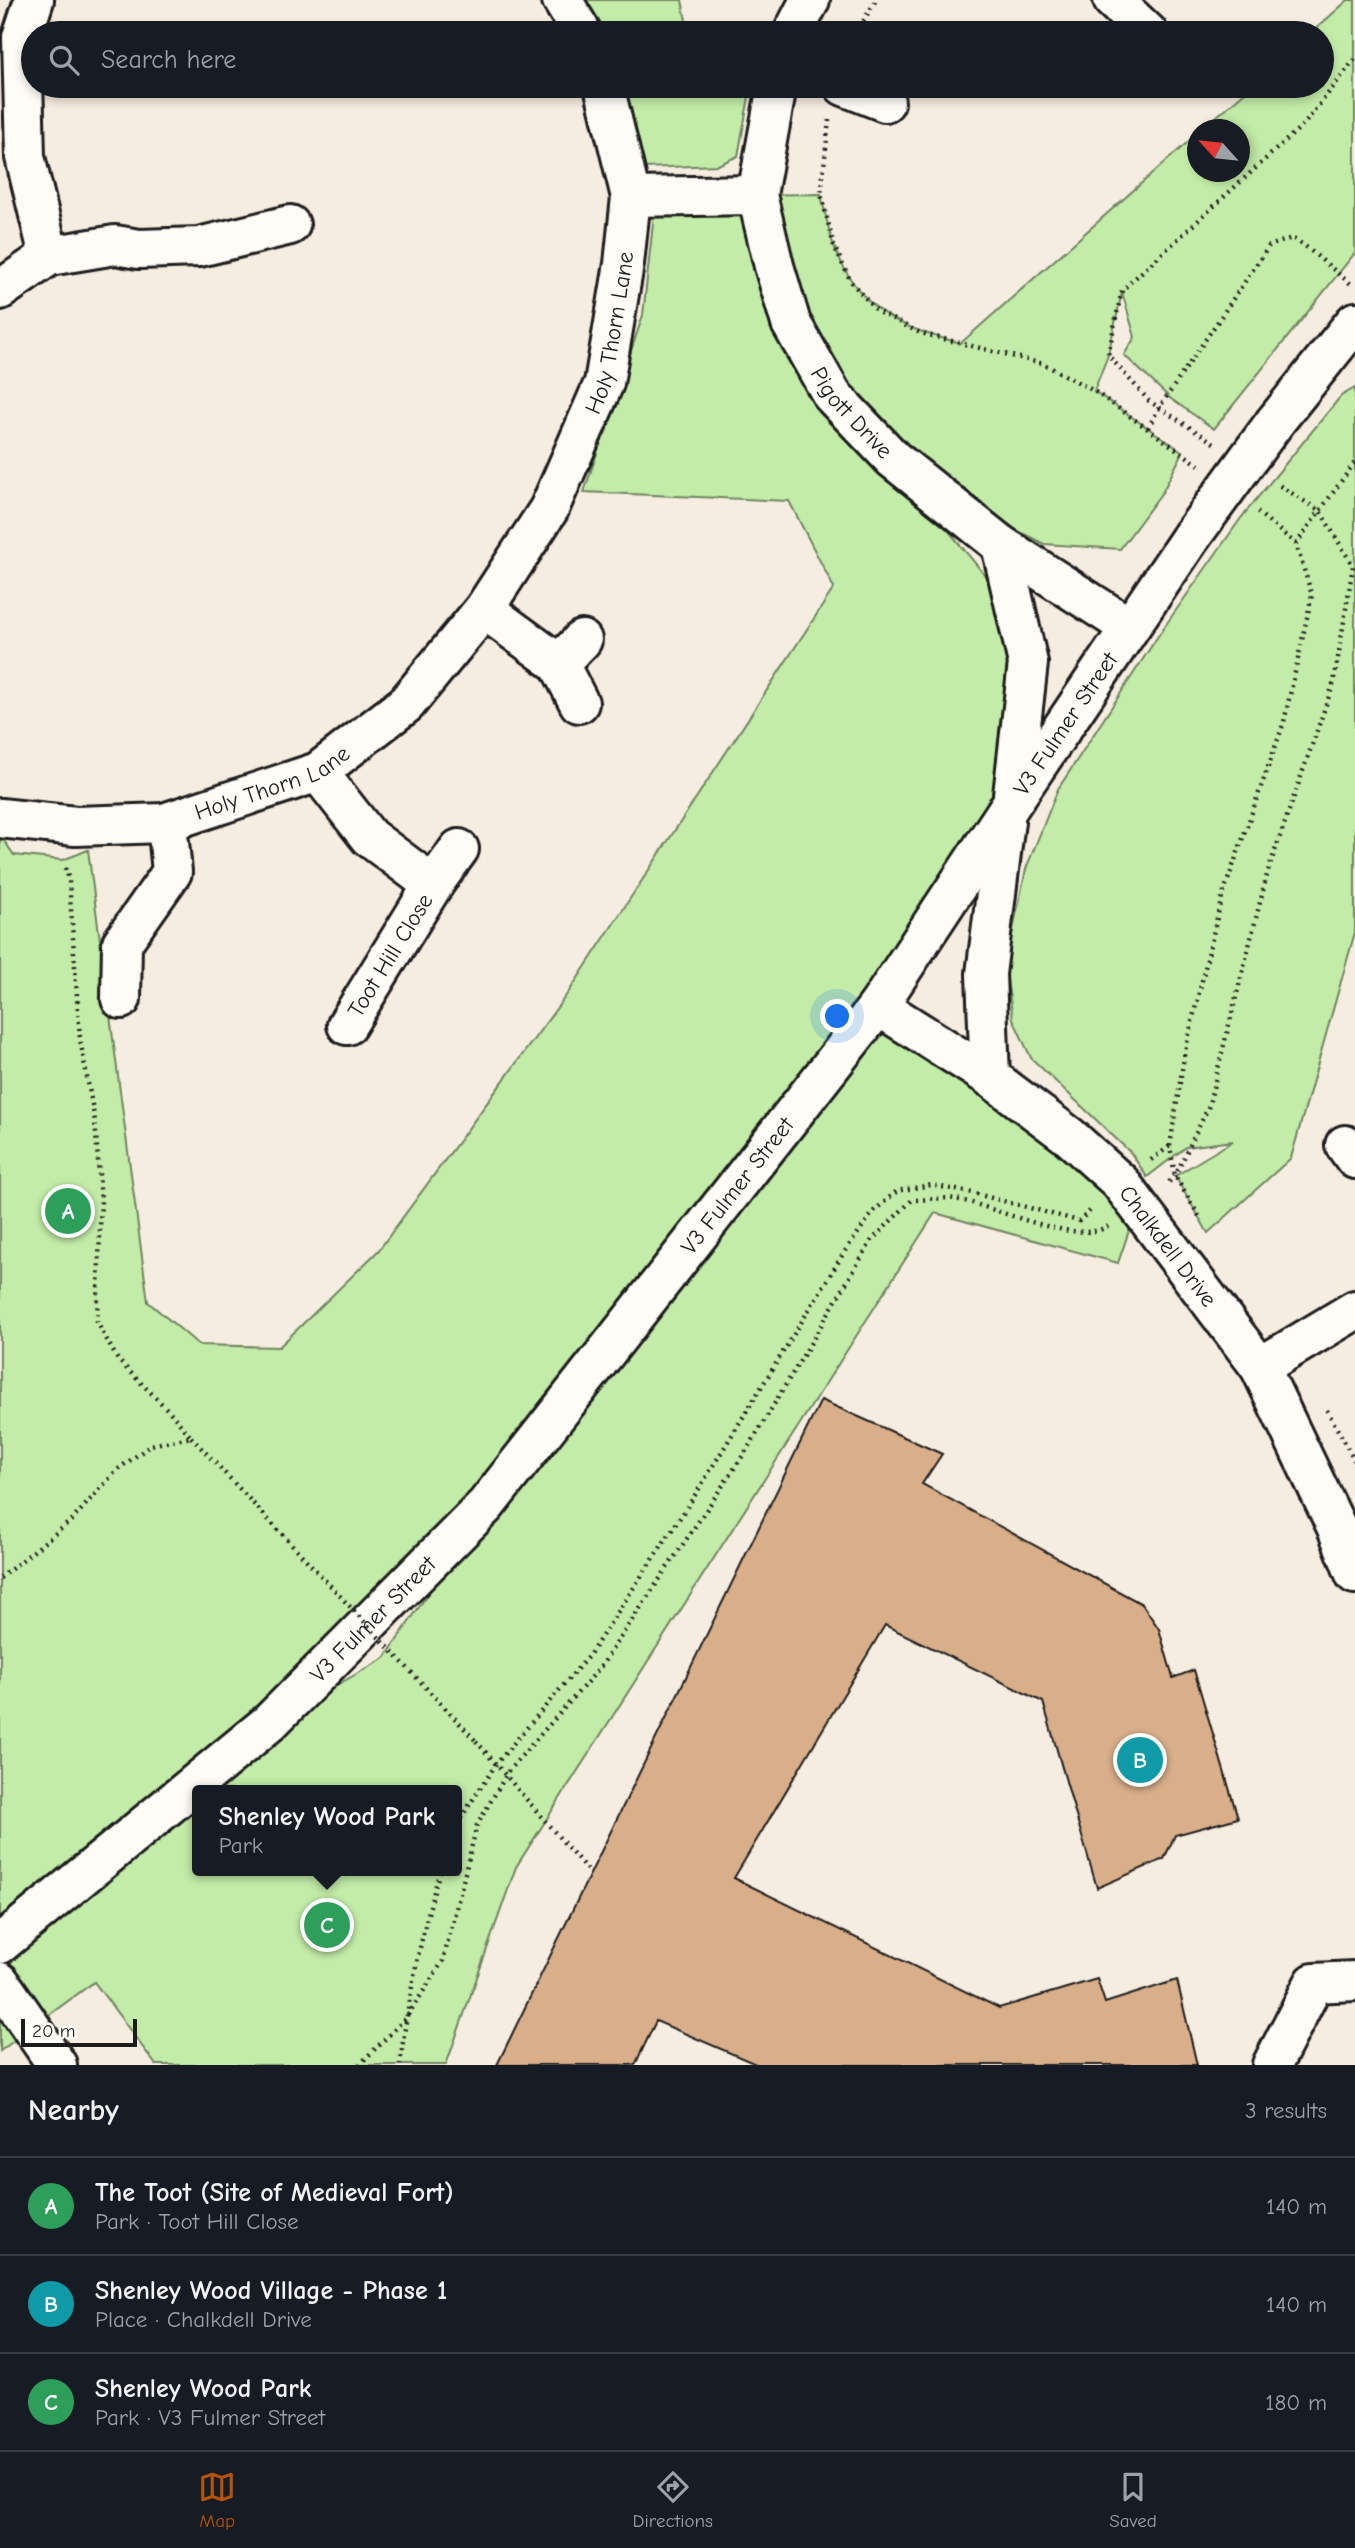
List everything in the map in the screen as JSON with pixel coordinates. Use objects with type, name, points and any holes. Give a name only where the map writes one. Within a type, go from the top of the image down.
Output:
[{"type":"street","points":[[27,21],[34,0]]},
{"type":"street","points":[[562,0],[575,21]]},
{"type":"street","points":[[799,21],[810,0]]},
{"type":"street","points":[[1113,0],[1135,21]]},
{"type":"street","points":[[21,50],[13,158],[50,256]]},
{"type":"street","name":"Holy Thorn Lane","points":[[0,818],[76,827],[164,823],[318,772],[406,704],[484,609],[549,509],[604,383],[624,264],[631,197],[607,98]]},
{"type":"street","name":"Pigott Drive","points":[[775,98],[757,195],[791,323],[832,396],[893,459],[1001,545],[1129,627]]},
{"type":"street","points":[[838,98],[885,102]]},
{"type":"street","points":[[631,197],[757,195]]},
{"type":"street","points":[[0,290],[50,256],[115,245],[139,249],[199,247],[290,225]]},
{"type":"street","name":"V3 Fulmer Street","points":[[194,1785],[269,1724],[486,1505],[878,1006],[1191,537],[1275,422],[1355,322]]},
{"type":"street","points":[[990,1077],[986,974],[1028,663],[1001,545]]},
{"type":"street","points":[[484,609],[570,652],[579,703]]},
{"type":"street","name":"Toot Hill Close","points":[[318,772],[369,837],[433,886]]},
{"type":"street","points":[[121,999],[122,943],[172,872],[164,823]]},
{"type":"street","name":"Toot Hill Close","points":[[347,1025],[433,886],[460,849]]},
{"type":"street","name":"Chalkdell Drive","points":[[878,1006],[990,1077],[1070,1137],[1128,1195],[1260,1367],[1337,1528],[1355,1574]]},
{"type":"street","points":[[1260,1367],[1355,1310]]},
{"type":"street","name":"V3 Fulmer Street","points":[[0,1944],[192,1787]]},
{"type":"street","points":[[1272,2065],[1314,1983],[1355,1981]]},
{"type":"street","points":[[0,1982],[57,2065]]},
{"type":"path","points":[[863,21],[876,0]]},
{"type":"path","points":[[1334,86],[1355,59]]},
{"type":"path","points":[[838,98],[826,137],[821,194],[834,246],[851,282],[878,312],[920,333],[1044,364],[1094,391],[1203,469]]},
{"type":"path","points":[[1220,447],[1149,401],[1108,355],[1122,290],[1305,123],[1325,98]]},
{"type":"path","points":[[1148,428],[1269,246],[1292,238],[1306,246],[1355,288]]},
{"type":"path","points":[[1296,544],[1355,462]]},
{"type":"path","points":[[462,1816],[496,1765],[590,1654],[697,1492],[845,1251],[874,1211],[897,1191],[931,1185],[973,1193],[1079,1221],[1128,1195],[1175,1176],[1208,1108],[1268,871],[1334,682],[1353,566],[1320,511],[1276,483]]},
{"type":"path","points":[[1202,1222],[1175,1176],[1170,1146],[1185,1051],[1222,897],[1284,722],[1312,595],[1296,544],[1255,510]]},
{"type":"path","points":[[1349,593],[1355,580]]},
{"type":"path","points":[[62,860],[69,880],[80,1039],[95,1121],[101,1200],[97,1322],[118,1360],[170,1412],[476,1741],[590,1874]]},
{"type":"path","points":[[359,2065],[406,2018],[443,1961],[477,1825],[506,1776],[599,1669],[748,1448],[872,1240],[912,1200],[954,1199],[1062,1231],[1101,1231],[1170,1146]]},
{"type":"path","points":[[1324,1405],[1355,1461]]},
{"type":"path","points":[[0,1578],[72,1520],[117,1470],[151,1445],[191,1437]]},
{"type":"path","points":[[400,2065],[406,2018],[427,1915],[439,1876]]},
{"type":"green space","points":[[584,0],[682,0],[686,21],[594,21]]},
{"type":"green space","points":[[1348,0],[1355,0],[1355,253],[1214,429],[1171,399],[1124,355],[1135,337],[1122,292],[1108,355],[1094,391],[1183,452],[1163,491],[1120,549],[1044,544],[963,503],[899,454],[947,529],[993,585],[1028,663],[1013,801],[878,1006],[1137,1207],[1118,1263],[935,1213],[516,1867],[446,2065],[156,2065],[94,1982],[0,2051],[0,1944],[192,1786],[192,1876],[462,1876],[462,1785],[194,1785],[269,1723],[385,1658],[485,1508],[377,1591],[255,1707],[0,1920],[0,835],[14,855],[63,860],[88,850],[148,1302],[199,1345],[279,1347],[378,1251],[570,990],[834,588],[789,501],[584,492],[643,315],[656,196],[821,194],[834,246],[855,286],[868,301],[900,323],[961,343],[1187,143],[1187,182],[1250,182],[1250,119],[1214,119],[1238,98],[1334,98],[1334,21],[1324,21]]},
{"type":"green space","points":[[627,98],[749,98],[738,156],[718,165],[644,168]]},
{"type":"green space","points":[[1355,388],[1355,932],[1291,1158],[1208,1233],[1175,1176],[1233,1141],[1186,1147],[1147,1177],[1131,1153],[1031,1058],[1013,1019],[1005,967],[1026,869],[1058,789],[1160,633],[1241,518],[1341,396]]},
{"type":"building","points":[[821,1400],[942,1454],[922,1484],[1142,1604],[1159,1629],[1173,1678],[1194,1670],[1238,1818],[1175,1835],[1164,1859],[1097,1888],[1043,1702],[885,1625],[734,1878],[999,2008],[1097,1979],[1105,2003],[1177,1980],[1197,2065],[758,2065],[656,2021],[635,2065],[497,2065]]},
{"type":"place","name":"The Toot (Site of Medieval Fort)","points":[[68,1211]]},
{"type":"place","name":"Shenley Wood Village - Phase 1","points":[[1140,1760]]},
{"type":"place","name":"Shenley Wood Park","points":[[327,1925]]}]
